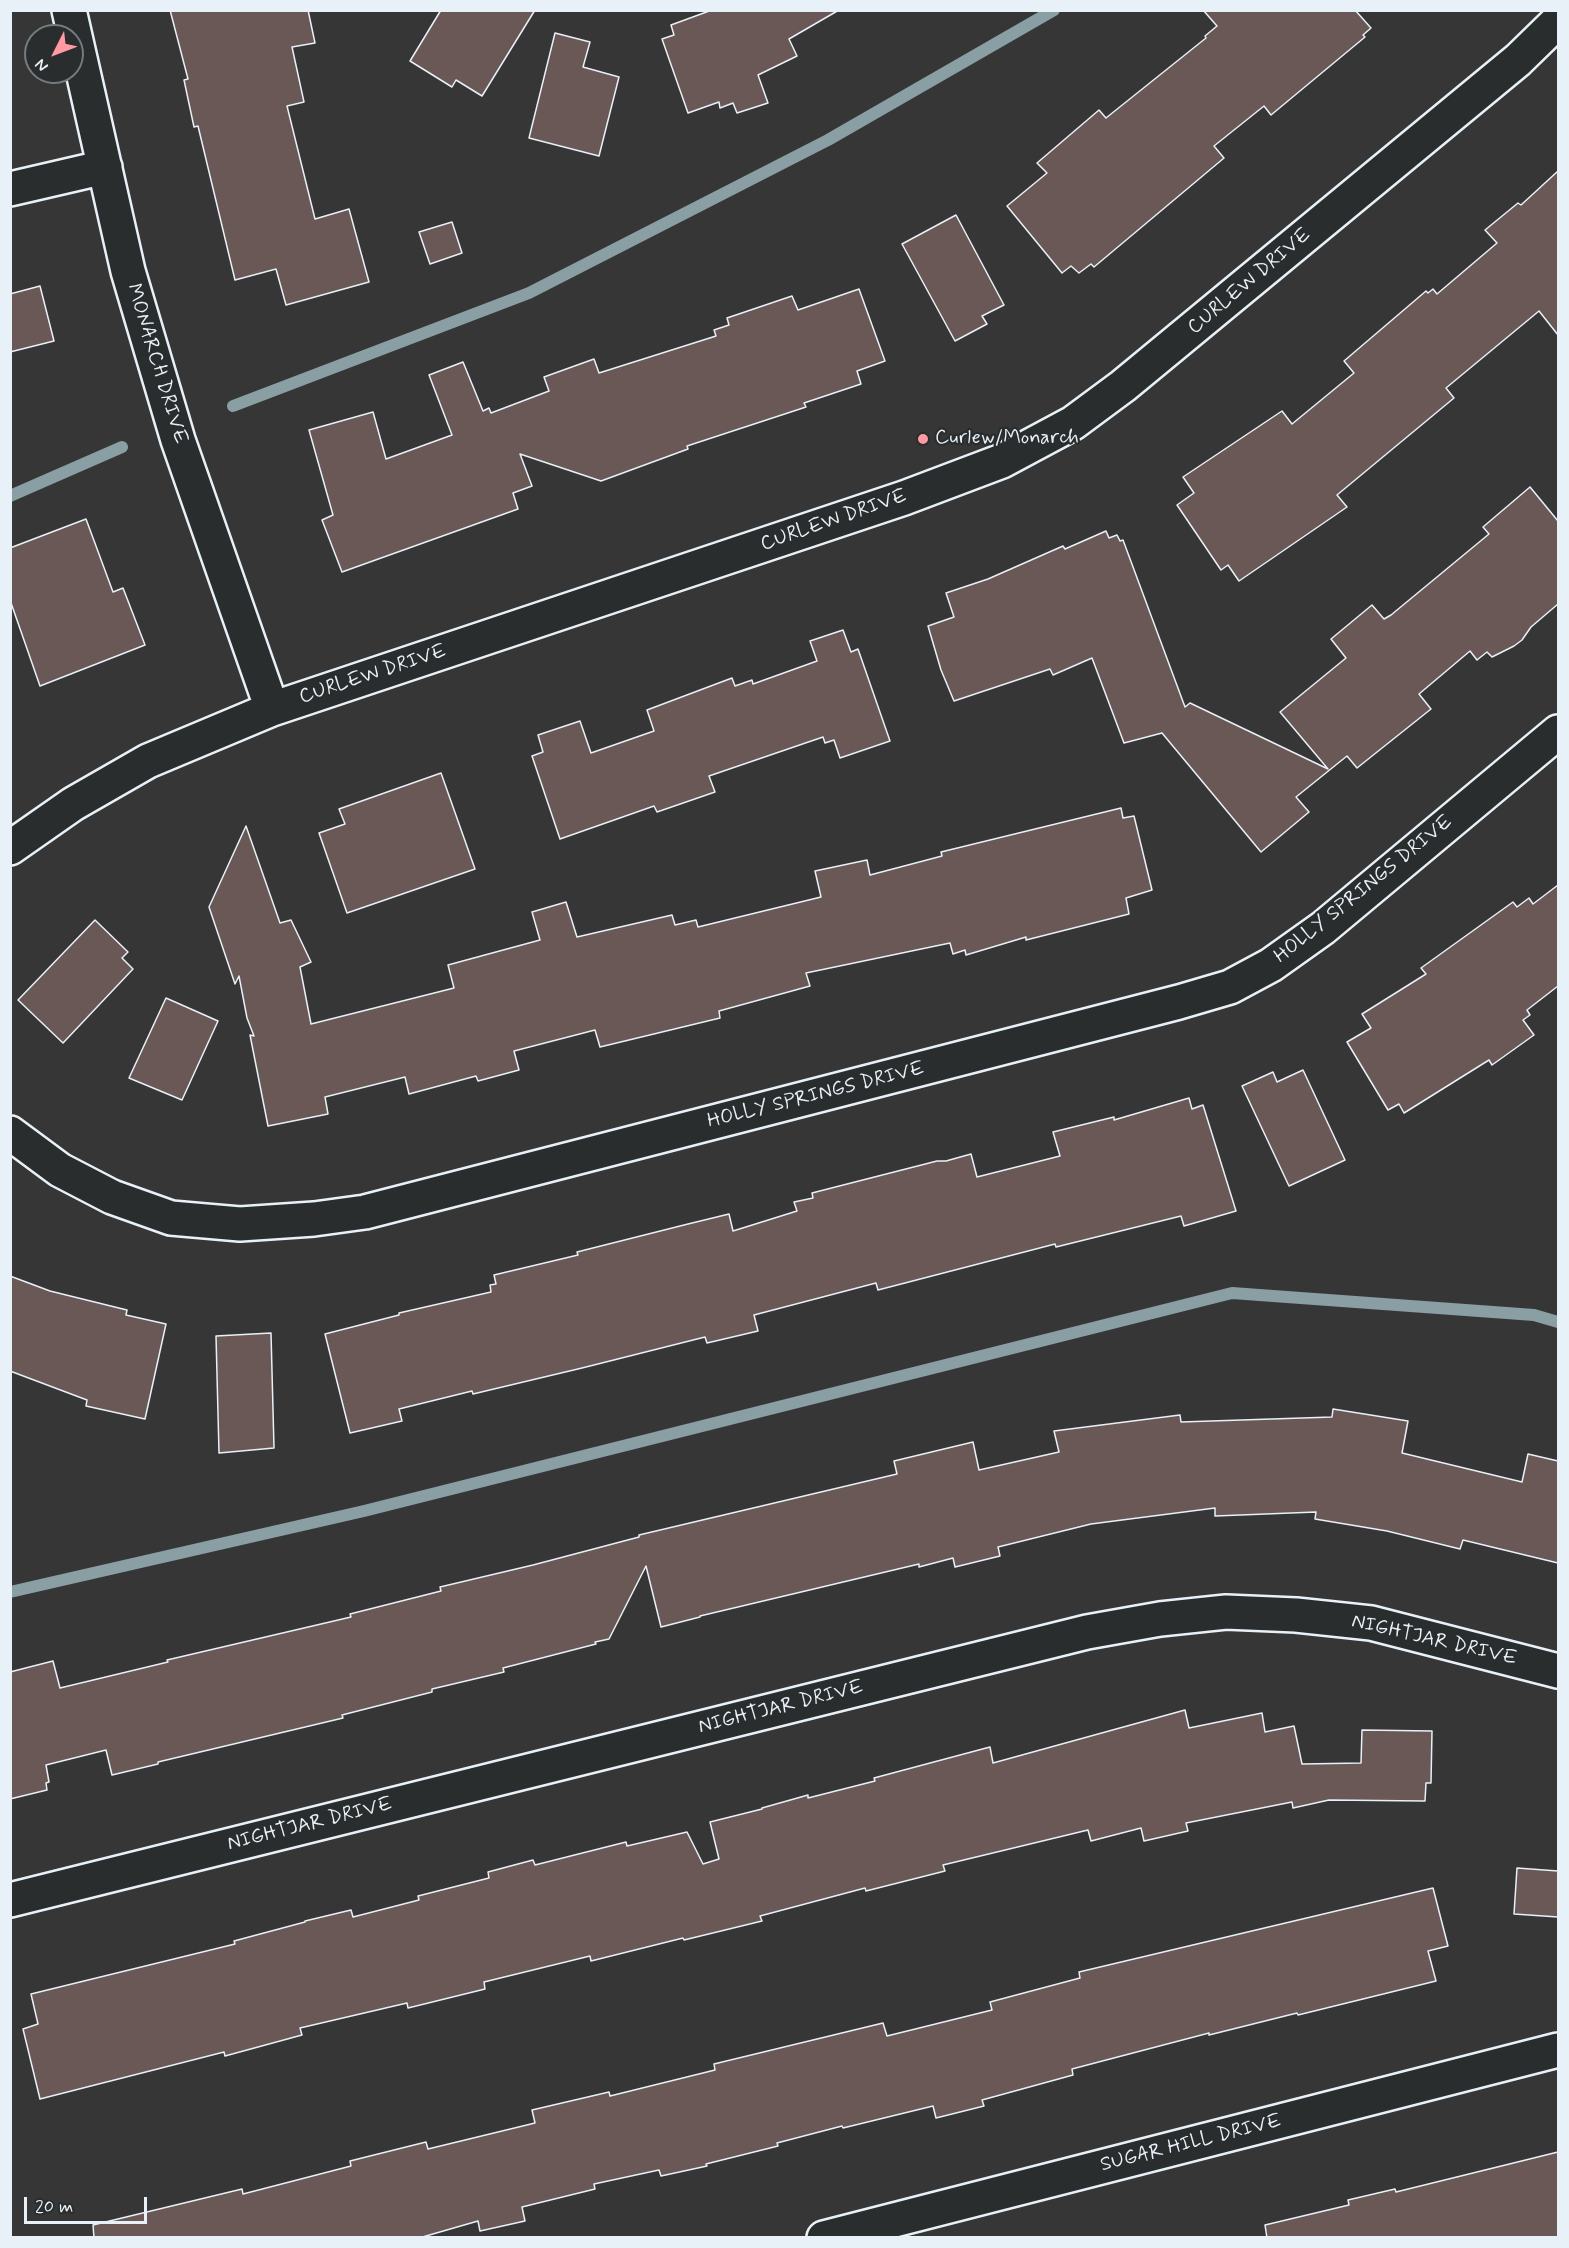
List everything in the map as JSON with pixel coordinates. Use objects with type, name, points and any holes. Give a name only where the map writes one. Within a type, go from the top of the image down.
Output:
[{"type":"street","name":"MONARCH DRIVE","points":[[69,10],[128,271],[178,440],[272,709]]},
{"type":"street","name":"CURLEW DRIVE","points":[[10,848],[73,804],[148,761],[272,709],[904,498],[1002,461],[1073,423],[1123,386],[1518,60],[1558,21]]},
{"type":"street","points":[[10,189],[105,167]]},
{"type":"street","name":"HOLLY SPRINGS DRIVE","points":[[10,1133],[60,1170],[112,1197],[171,1218],[240,1224],[314,1219],[364,1212],[1179,1002],[1230,987],[1271,965],[1323,928],[1558,732]]},
{"type":"street","name":"NIGHTJAR DRIVE","points":[[10,1900],[1088,1632],[1161,1619],[1226,1612],[1296,1615],[1371,1623],[1558,1671]]},
{"type":"street","name":"SUGAR HILL DRIVE","points":[[824,2238],[1558,2050]]},
{"type":"building","points":[[170,10],[308,10],[315,43],[292,47],[304,102],[287,106],[315,219],[349,209],[369,282],[286,305],[276,269],[235,280],[198,126],[194,127],[184,80],[188,79]]},
{"type":"building","points":[[441,10],[535,10],[482,96],[456,80],[452,87],[410,61]]},
{"type":"building","points":[[712,10],[839,10],[789,39],[797,56],[758,75],[768,103],[737,113],[733,103],[720,108],[719,102],[688,113],[662,39],[674,35],[671,25]]},
{"type":"building","points":[[1203,10],[1355,10],[1371,28],[1363,35],[1365,37],[1271,115],[1264,106],[1214,146],[1224,158],[1094,267],[1091,264],[1079,273],[1071,266],[1062,273],[1007,206],[1047,173],[1037,163],[1099,110],[1106,118],[1206,38],[1205,36],[1217,26]]},
{"type":"building","points":[[555,33],[590,42],[583,67],[619,77],[599,156],[529,138]]},
{"type":"building","points":[[1558,171],[1558,335],[1539,311],[1446,388],[1454,398],[1337,495],[1347,507],[1239,581],[1228,565],[1221,570],[1177,505],[1194,493],[1183,477],[1282,411],[1292,424],[1354,373],[1344,361],[1426,291],[1428,293],[1433,289],[1437,294],[1497,243],[1485,230],[1518,203],[1521,205]]},
{"type":"building","points":[[956,215],[1004,305],[982,316],[987,324],[955,341],[902,244]]},
{"type":"building","points":[[452,222],[462,253],[430,264],[419,232]]},
{"type":"building","points":[[40,286],[54,341],[10,352],[10,294]]},
{"type":"building","points":[[859,289],[885,361],[857,371],[861,384],[804,403],[806,407],[687,446],[688,449],[601,481],[520,454],[532,486],[513,493],[518,509],[342,572],[322,520],[333,515],[309,430],[373,412],[386,459],[452,435],[429,375],[463,362],[483,411],[489,408],[491,413],[549,391],[544,377],[594,359],[599,373],[716,336],[714,330],[729,325],[727,318],[792,296],[798,310]]},
{"type":"building","points":[[1530,487],[1558,521],[1558,604],[1531,627],[1522,640],[1514,646],[1492,657],[1487,652],[1477,660],[1470,651],[1419,694],[1431,709],[1357,768],[1347,756],[1296,797],[1309,812],[1261,852],[1162,733],[1124,743],[1092,658],[1053,675],[1050,669],[954,701],[941,670],[928,626],[954,617],[946,593],[988,579],[1063,546],[1065,549],[1106,531],[1109,538],[1117,535],[1120,541],[1123,540],[1185,707],[1190,703],[1328,769],[1280,712],[1346,658],[1331,639],[1372,605],[1384,619],[1391,615],[1489,534],[1483,527]]},
{"type":"building","points":[[86,519],[113,592],[123,588],[145,645],[40,686],[10,600],[10,548]]},
{"type":"building","points":[[843,630],[851,652],[858,649],[890,741],[840,758],[834,740],[825,743],[823,737],[709,776],[715,792],[657,812],[654,806],[560,839],[532,756],[543,752],[538,735],[580,721],[591,753],[654,731],[647,710],[732,678],[735,686],[752,680],[753,684],[817,661],[810,641]]},
{"type":"building","points":[[441,773],[475,869],[347,913],[319,833],[345,824],[339,809]]},
{"type":"building","points":[[1121,808],[1123,818],[1134,816],[1152,890],[1126,898],[1129,914],[1026,940],[1026,937],[966,955],[965,950],[953,954],[950,943],[806,973],[810,986],[719,1011],[720,1018],[600,1047],[595,1030],[514,1051],[519,1070],[478,1081],[476,1076],[409,1094],[405,1077],[325,1097],[328,1114],[268,1126],[250,1035],[254,1036],[247,1018],[239,976],[235,984],[209,907],[246,826],[280,923],[291,920],[311,962],[300,967],[311,1024],[454,988],[448,965],[540,940],[532,912],[566,902],[577,937],[672,915],[675,925],[696,920],[698,927],[821,897],[815,871],[867,860],[870,875],[942,856],[941,852]]},
{"type":"building","points":[[1558,885],[1558,986],[1527,1010],[1530,1015],[1523,1020],[1534,1035],[1492,1065],[1489,1060],[1404,1113],[1399,1104],[1388,1110],[1347,1042],[1371,1028],[1362,1014],[1426,974],[1421,968],[1513,902],[1517,907],[1529,898],[1533,904]]},
{"type":"building","points":[[95,920],[128,952],[122,958],[133,969],[63,1043],[18,1000]]},
{"type":"building","points":[[166,998],[218,1021],[182,1100],[129,1078]]},
{"type":"building","points":[[1303,1070],[1345,1160],[1289,1186],[1242,1086],[1273,1072],[1277,1082]]},
{"type":"building","points":[[1189,1098],[1192,1109],[1203,1105],[1236,1211],[1184,1226],[1181,1216],[1056,1247],[1055,1244],[878,1290],[876,1283],[754,1315],[758,1331],[707,1343],[705,1337],[473,1394],[472,1391],[399,1409],[402,1421],[350,1433],[325,1334],[399,1315],[399,1313],[491,1292],[490,1285],[496,1284],[494,1275],[578,1255],[577,1252],[729,1214],[733,1231],[797,1211],[794,1202],[813,1198],[812,1193],[937,1161],[946,1161],[971,1154],[977,1177],[1060,1156],[1053,1132],[1114,1117],[1114,1120]]},
{"type":"building","points":[[10,1276],[50,1291],[127,1310],[126,1315],[166,1324],[145,1419],[86,1406],[87,1400],[10,1371]]},
{"type":"building","points":[[271,1333],[274,1448],[219,1453],[216,1336]]},
{"type":"building","points":[[1333,1409],[1408,1421],[1402,1453],[1522,1482],[1528,1454],[1558,1461],[1558,1563],[1463,1540],[1460,1549],[1387,1531],[1315,1519],[1316,1512],[1215,1516],[1215,1508],[1091,1524],[998,1547],[1000,1556],[955,1567],[953,1558],[919,1567],[919,1564],[661,1627],[646,1566],[609,1639],[595,1642],[596,1644],[503,1668],[504,1672],[432,1689],[432,1692],[342,1715],[343,1718],[112,1775],[106,1750],[46,1765],[49,1782],[46,1783],[47,1790],[10,1799],[10,1672],[53,1661],[60,1688],[168,1662],[167,1660],[351,1617],[350,1614],[441,1591],[440,1587],[533,1565],[639,1537],[639,1535],[897,1474],[894,1461],[973,1442],[979,1470],[1059,1452],[1054,1431],[1180,1415],[1181,1422],[1332,1417]]},
{"type":"building","points":[[1185,1710],[1189,1728],[1262,1713],[1265,1732],[1294,1726],[1302,1764],[1361,1763],[1362,1730],[1432,1731],[1431,1783],[1426,1783],[1425,1801],[1329,1800],[1293,1808],[1292,1802],[1186,1823],[1188,1831],[1144,1841],[1141,1828],[1091,1841],[1088,1830],[943,1865],[945,1871],[866,1891],[865,1888],[760,1916],[762,1921],[591,1961],[590,1956],[484,1982],[485,1989],[408,2008],[407,2003],[300,2028],[302,2035],[225,2056],[224,2052],[40,2099],[23,2029],[38,2024],[31,1994],[235,1944],[234,1941],[305,1921],[351,1910],[353,1917],[419,1900],[418,1896],[489,1878],[488,1872],[533,1860],[535,1865],[626,1842],[627,1846],[687,1832],[703,1864],[719,1859],[710,1822],[808,1795],[808,1798],[875,1781],[874,1778],[990,1747],[993,1763]]},
{"type":"building","points":[[1517,1868],[1558,1871],[1558,1917],[1514,1914]]},
{"type":"building","points":[[1433,1888],[1448,1946],[1428,1951],[1436,1981],[1298,2015],[1297,2013],[1209,2035],[1209,2033],[1072,2069],[1073,2075],[982,2100],[984,2106],[936,2118],[933,2106],[777,2143],[778,2146],[706,2164],[707,2166],[661,2176],[659,2170],[594,2184],[595,2189],[522,2207],[525,2221],[480,2231],[478,2221],[419,2238],[94,2238],[93,2225],[242,2189],[243,2194],[351,2166],[350,2161],[426,2142],[428,2149],[535,2123],[532,2110],[609,2092],[610,2096],[715,2070],[714,2064],[883,2023],[887,2036],[992,2010],[990,2002],[1080,1978],[1079,1972]]},
{"type":"building","points":[[1558,2152],[1558,2238],[1267,2238],[1265,2225],[1349,2205],[1348,2200],[1395,2189],[1396,2192]]},
{"type":"waterway","points":[[233,406],[529,293],[828,140],[1054,10]]},
{"type":"waterway","points":[[10,496],[122,447]]},
{"type":"waterway","points":[[10,1592],[364,1511],[1232,1293],[1534,1315],[1558,1322]]},
{"type":"place","name":"Curlew/Monarch","points":[[923,439]]}]
